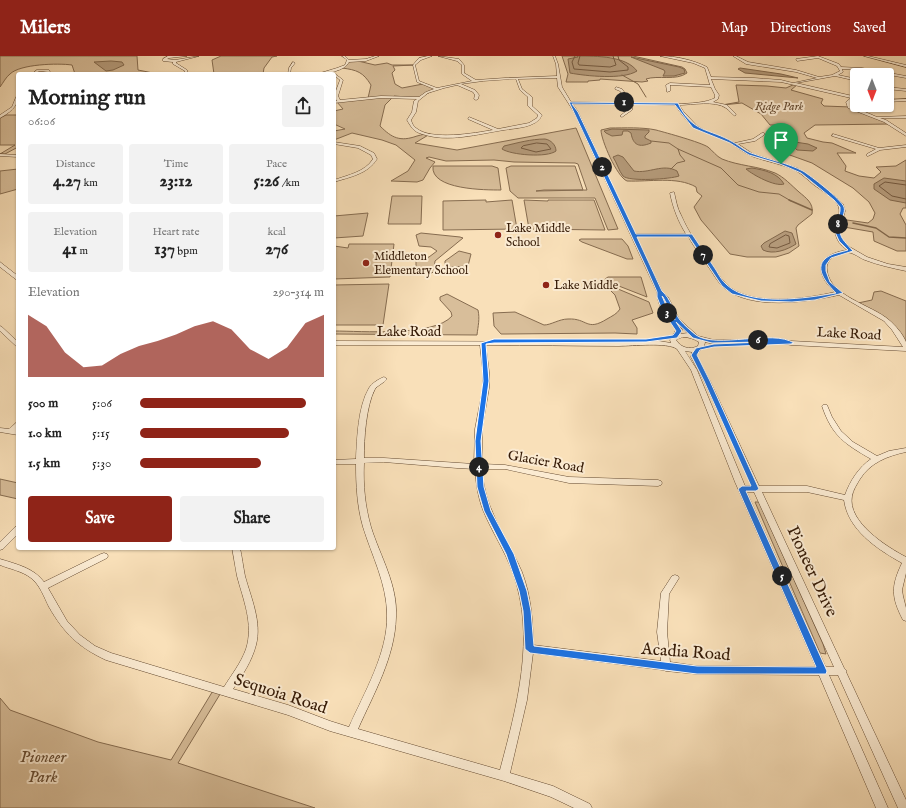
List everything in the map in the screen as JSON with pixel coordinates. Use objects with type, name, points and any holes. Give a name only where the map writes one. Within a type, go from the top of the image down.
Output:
[{"type":"street","points":[[186,56],[164,59],[166,61],[175,61],[198,56]]},
{"type":"street","points":[[343,56],[348,61],[366,60],[378,56]]},
{"type":"street","points":[[431,56],[420,59],[414,65],[418,81],[436,89]]},
{"type":"street","points":[[439,56],[460,61],[463,65],[463,73],[475,81]]},
{"type":"street","points":[[554,56],[557,64],[560,86],[576,112],[660,292],[665,297],[677,320],[702,342],[702,345],[699,348]]},
{"type":"street","points":[[662,56],[701,65],[707,69],[712,86],[717,96],[710,102]]},
{"type":"street","points":[[734,56],[747,64],[796,70],[818,77]]},
{"type":"street","points":[[865,56],[906,66]]},
{"type":"street","points":[[797,60],[818,57],[841,68],[862,69],[906,77]]},
{"type":"street","points":[[175,61],[174,63],[186,72]]},
{"type":"street","points":[[328,72],[342,68],[348,61]]},
{"type":"street","points":[[289,72],[290,68],[294,63]]},
{"type":"street","points":[[794,83],[818,77],[835,75],[842,72],[841,68]]},
{"type":"street","points":[[35,72],[49,72]]},
{"type":"street","points":[[835,75],[850,78]]},
{"type":"street","points":[[336,76],[342,80],[336,96],[339,102],[380,97],[419,98]]},
{"type":"street","points":[[517,79],[521,89],[530,97],[530,104],[540,116],[536,121],[530,124],[458,136],[435,135],[419,132],[411,127],[408,120],[414,112],[415,102],[419,98],[436,89],[475,81],[534,78],[558,78]]},
{"type":"street","points":[[710,78],[761,79],[794,83],[850,97]]},
{"type":"street","points":[[666,82],[670,84],[712,86]]},
{"type":"street","points":[[458,84],[475,92],[477,95],[476,99]]},
{"type":"street","points":[[668,91],[668,85],[670,84]]},
{"type":"street","points":[[616,88],[621,90],[631,102],[632,107],[622,116]]},
{"type":"street","points":[[894,89],[906,90]]},
{"type":"street","points":[[894,101],[906,100]]},
{"type":"street","points":[[0,117],[13,108],[16,102]]},
{"type":"street","points":[[570,103],[631,102],[697,104],[710,102],[726,106],[735,115]]},
{"type":"street","points":[[677,104],[679,109],[694,127],[734,144],[751,155],[787,165],[802,172],[836,199],[842,207],[838,227],[838,236],[851,251],[878,263],[906,269]]},
{"type":"street","points":[[862,112],[887,123],[906,135]]},
{"type":"street","points":[[876,118],[906,117]]},
{"type":"street","points":[[469,118],[497,130]]},
{"type":"street","points":[[734,144],[754,140],[763,134]]},
{"type":"street","points":[[833,135],[878,149],[906,146]]},
{"type":"street","points":[[336,143],[363,148],[371,152],[375,158],[374,163],[366,169],[336,180]]},
{"type":"street","points":[[868,155],[878,149]]},
{"type":"street","points":[[0,155],[16,156]]},
{"type":"street","points":[[672,193],[675,210],[690,235],[724,285],[738,294],[761,300],[786,300],[808,299],[840,293]]},
{"type":"street","points":[[634,235],[690,235]]},
{"type":"street","points":[[851,251],[829,257],[824,265],[824,277],[840,293],[877,314],[887,322],[894,329],[906,348]]},
{"type":"street","points":[[0,264],[16,277]]},
{"type":"street","points":[[660,292],[659,297],[665,310],[679,330],[673,340],[678,346]]},
{"type":"street","points":[[0,328],[16,344]]},
{"type":"street","name":"Lake Road","points":[[483,343],[494,341],[641,341],[684,335],[714,342],[754,340],[791,343]]},
{"type":"street","name":"Lake Road","points":[[336,343],[659,343],[691,350],[726,344],[791,343],[906,348]]},
{"type":"street","points":[[483,343],[486,381],[485,396],[479,421],[478,441],[480,487],[487,511],[510,554],[523,591],[527,611],[530,649],[519,719],[504,776]]},
{"type":"street","name":"Pioneer Drive","points":[[678,346],[694,370],[742,489],[882,808]]},
{"type":"street","name":"Pioneer Drive","points":[[699,348],[694,354],[694,357],[707,381],[904,808]]},
{"type":"street","points":[[352,732],[385,655],[391,632],[392,615],[389,585],[364,515],[361,497],[360,461],[365,414],[373,388],[384,379]]},
{"type":"street","points":[[824,406],[830,423],[837,432],[847,441],[876,459]]},
{"type":"street","points":[[10,432],[16,427]]},
{"type":"street","points":[[0,430],[16,433]]},
{"type":"street","points":[[906,450],[876,459],[860,473],[848,498],[852,514],[864,531],[880,546],[906,562],[897,587],[898,600],[906,617]]},
{"type":"street","name":"Glacier Road","points":[[336,462],[400,461],[505,467],[568,480],[658,482]]},
{"type":"street","points":[[742,489],[807,489],[848,498]]},
{"type":"street","points":[[0,547],[16,531]]},
{"type":"street","points":[[226,692],[249,652],[252,645],[254,632],[254,619],[237,550]]},
{"type":"street","points":[[43,587],[104,556]]},
{"type":"street","name":"Sequoia Road","points":[[0,562],[27,572],[35,578],[43,587],[65,626],[83,644],[95,651],[126,663],[288,710],[352,732],[504,776],[553,792],[586,808]]},
{"type":"street","points":[[666,667],[662,632],[665,593],[675,578]]},
{"type":"street","name":"Acadia Road","points":[[530,649],[697,670],[842,671]]},
{"type":"green space","points":[[0,56],[137,56],[138,70],[148,72],[74,72],[72,65],[58,64],[30,66],[10,74],[0,87]]},
{"type":"green space","points":[[221,56],[277,56],[272,57],[264,68],[263,72],[214,72],[212,60]]},
{"type":"green space","points":[[562,56],[633,56],[682,67],[687,73],[678,77],[646,79],[648,81],[642,82],[600,79],[588,82],[566,82],[568,74]]},
{"type":"green space","points":[[348,61],[358,61],[375,65],[387,63],[392,65],[414,65],[393,66],[395,70],[392,73],[395,84],[402,88],[423,84],[436,89],[419,98],[394,96],[385,105],[380,126],[392,136],[406,139],[430,134],[415,143],[457,150],[576,128],[618,229],[608,230],[595,198],[518,198],[510,191],[506,168],[511,166],[575,166],[583,190],[536,191],[587,190],[578,164],[575,163],[514,162],[494,160],[446,161],[429,157],[426,158],[435,162],[423,180],[417,182],[391,181],[408,171],[415,160],[396,145],[382,140],[352,133],[336,139],[336,131],[345,129],[336,125],[336,111],[343,109],[337,102],[368,98],[371,85],[359,72],[342,68]]},
{"type":"green space","name":"Ridge Park","points":[[798,84],[791,90],[823,99],[821,103],[824,106],[850,107],[850,112],[862,112],[890,124],[815,125],[804,133],[807,138],[832,143],[856,153],[837,153],[846,166],[845,171],[859,176],[874,178],[881,172],[876,167],[896,166],[906,160],[906,208],[903,208],[900,214],[906,225],[906,251],[897,251],[874,241],[873,232],[838,226],[840,219],[868,223],[873,219],[875,213],[869,202],[853,188],[812,163],[773,149],[789,141],[793,135],[783,125],[770,125],[761,114],[742,103],[722,105],[739,102],[736,85],[786,88]]},
{"type":"green space","points":[[6,115],[16,115],[16,148],[5,154],[0,154],[15,145],[0,145],[0,118]]},
{"type":"green space","points":[[610,128],[645,128],[661,131],[704,145],[722,159],[775,173],[787,181],[807,199],[812,207],[812,214],[796,228],[799,246],[789,253],[776,257],[747,257],[730,254],[701,220],[694,207],[702,196],[697,192],[696,187],[672,181],[627,181],[623,178],[610,158],[602,135],[601,130]]},
{"type":"green space","points":[[433,166],[492,166],[498,168],[501,190],[472,189],[449,184],[440,180],[434,174]]},
{"type":"green space","points":[[16,169],[16,190],[0,194],[0,171]]},
{"type":"green space","points":[[392,196],[422,196],[421,224],[388,224]]},
{"type":"green space","points":[[486,200],[486,202],[512,200],[517,229],[443,230],[443,201]]},
{"type":"green space","points":[[524,200],[594,200],[605,230],[529,229]]},
{"type":"green space","points":[[368,213],[363,236],[336,238],[336,216]]},
{"type":"green space","points":[[421,233],[463,238],[435,261],[434,271],[432,273],[416,269],[416,261],[429,257],[437,251],[431,247],[419,246],[416,235]]},
{"type":"green space","points":[[622,239],[628,246],[633,259],[627,259],[582,242],[579,240]]},
{"type":"green space","points":[[349,244],[394,244],[390,277],[336,279],[336,246],[348,248]]},
{"type":"green space","points":[[459,251],[471,254],[468,266],[451,267],[445,265],[445,261]]},
{"type":"green space","points":[[608,277],[641,277],[647,297],[606,281],[605,279]]},
{"type":"green space","points":[[389,284],[383,325],[336,325],[336,285]]},
{"type":"green space","points":[[611,286],[649,302],[653,313],[632,320],[637,328],[637,334],[501,334],[494,326],[493,313],[515,312],[544,325],[568,319],[580,320],[587,324],[600,323],[614,315],[620,309],[615,295],[608,288]]},
{"type":"green space","points":[[881,291],[906,301],[906,347],[887,322],[858,303],[872,300],[874,292]]},
{"type":"green space","points":[[447,294],[478,310],[479,319],[477,335],[336,334],[336,331],[378,332],[414,330],[443,323],[452,316],[451,312],[440,300],[440,297]]},
{"type":"green space","points":[[0,479],[16,483],[16,499],[0,495]]},
{"type":"green space","points":[[755,502],[759,502],[823,644],[826,654],[820,653]]},
{"type":"green space","name":"Pioneer Park","points":[[214,689],[222,691],[178,763],[315,808],[0,808],[0,698],[10,710],[98,742],[171,760]]},
{"type":"water","points":[[577,56],[602,57],[626,62],[637,71],[623,76],[595,76],[570,73],[568,59],[578,57]]},
{"type":"water","points":[[631,57],[679,67],[684,69],[685,73],[674,76],[663,76],[665,72],[664,70]]},
{"type":"water","points":[[94,62],[122,62],[124,65],[113,70],[106,71]]},
{"type":"water","points":[[740,68],[798,78],[745,73],[738,69]]},
{"type":"water","points":[[612,129],[649,130],[645,138],[651,141],[651,143],[640,145],[635,143],[631,133],[628,131],[623,131],[622,135],[612,136],[604,131]]},
{"type":"water","points":[[545,139],[553,143],[556,151],[545,154],[529,155],[513,153],[502,149],[504,146],[529,140]]},
{"type":"water","points":[[792,143],[808,144],[817,148],[813,151],[797,150],[792,145]]},
{"type":"water","points":[[618,155],[623,157],[634,171],[640,172],[666,168],[677,171],[679,176],[650,179],[627,178],[623,176],[613,157]]},
{"type":"water","points":[[752,168],[766,171],[778,177],[784,184],[775,184],[746,169]]},
{"type":"water","points":[[884,178],[906,181],[906,203],[890,200],[874,189],[874,184]]},
{"type":"water","points":[[785,231],[792,233],[796,244],[775,252],[763,250],[761,246],[764,243]]},
{"type":"waterway","points":[[622,75],[638,84],[646,97]]},
{"type":"waterway","points":[[651,141],[669,143],[678,149]]},
{"type":"waterway","points":[[671,169],[677,163],[685,161],[680,155],[678,149]]},
{"type":"waterway","points":[[678,149],[721,168],[738,185],[759,192],[779,194],[790,200]]},
{"type":"waterway","points":[[790,200],[812,210]]},
{"type":"waterway","points":[[853,223],[876,228],[889,237],[906,238]]},
{"type":"place","name":"Lake Middle School","points":[[498,235]]},
{"type":"place","name":"Middleton Elementary School","points":[[366,263]]},
{"type":"place","name":"Lake Middle","points":[[546,285]]},
{"type":"route","points":[[781,164],[751,155],[731,142],[694,127],[677,107],[677,104],[625,102],[570,103],[576,112],[649,267],[660,292],[659,297],[665,310],[678,327],[679,331],[675,337],[637,341],[494,341],[483,343],[486,381],[485,396],[479,421],[478,441],[480,487],[487,511],[510,554],[518,574],[527,611],[530,649],[697,670],[822,671],[742,489],[756,489],[694,355],[698,349],[714,345],[791,343],[754,340],[712,341],[695,337],[677,320],[665,297],[660,292],[649,267],[634,235],[690,235],[724,285],[734,293],[750,298],[761,300],[792,300],[815,298],[840,293],[833,288],[824,277],[823,271],[824,265],[829,257],[842,252],[851,251],[841,241],[837,232],[842,215],[842,207],[836,199],[817,186],[802,172],[781,164]]}]
